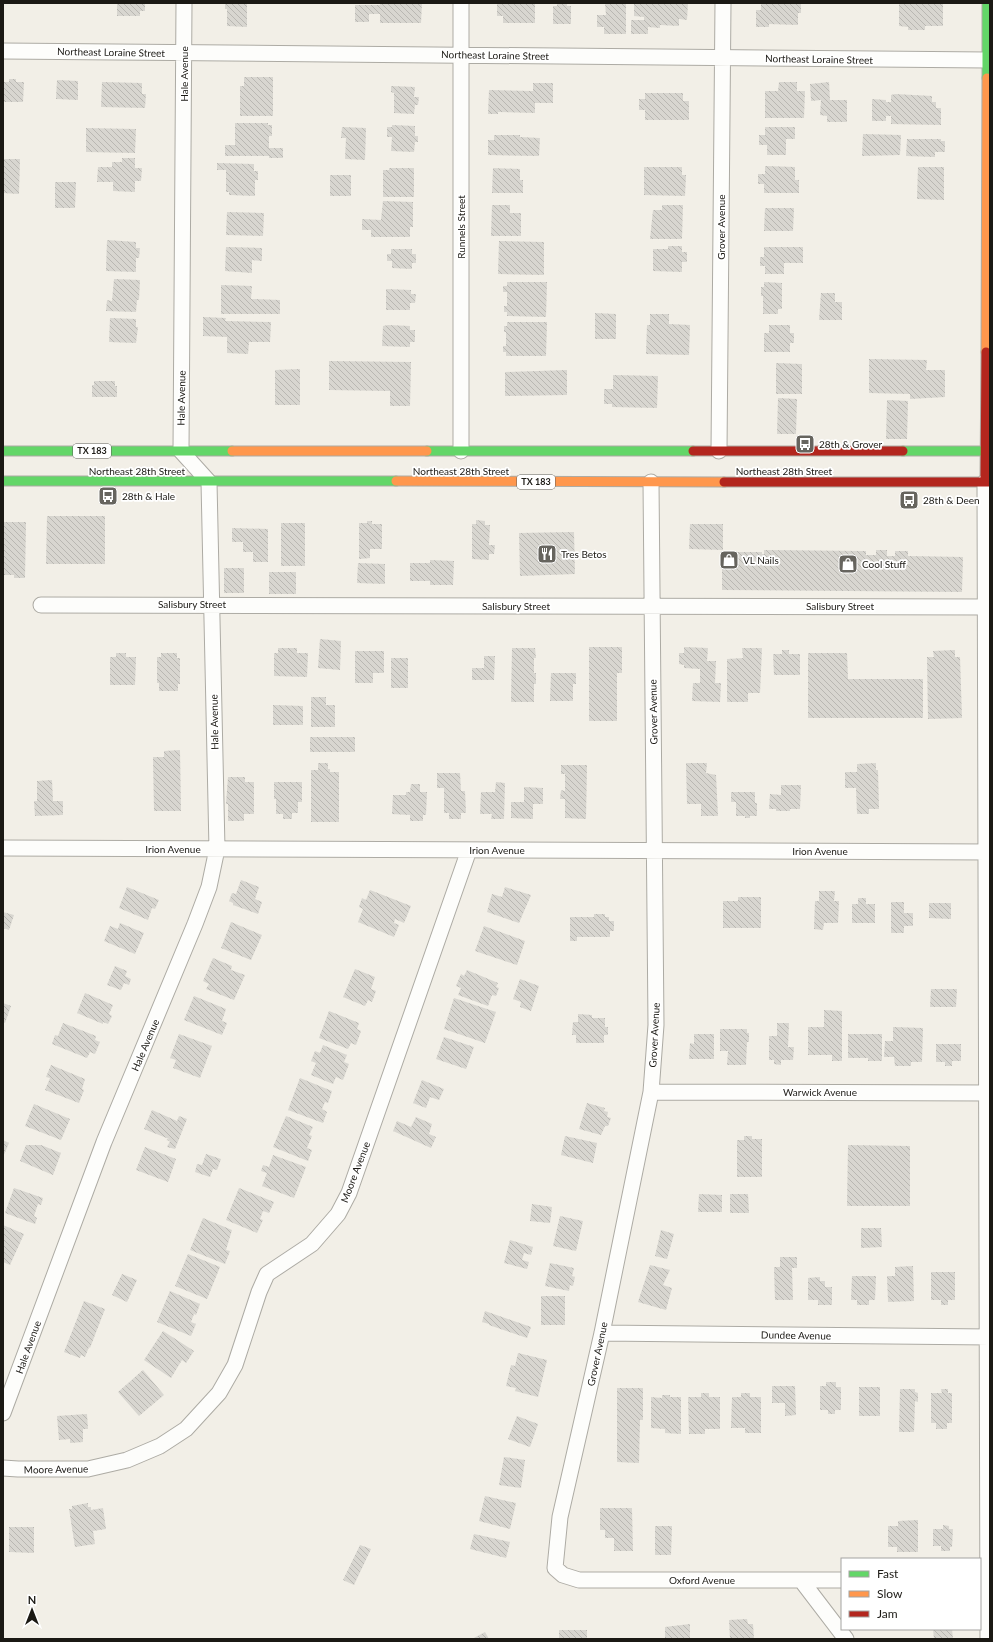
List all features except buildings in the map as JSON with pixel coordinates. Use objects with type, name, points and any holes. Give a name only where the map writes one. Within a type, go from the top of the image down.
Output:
[{"type":"main road","points":[[987,3],[988,482]]},
{"type":"main road","name":"Northeast 28th Street","points":[[3,451],[987,451]]},
{"type":"main road","points":[[33,460],[86,451]]},
{"type":"main road","name":"Northeast 28th Street","points":[[3,481],[988,482]]},
{"type":"street","name":"Hale Avenue","points":[[181,451],[184,3]]},
{"type":"street","name":"Runnels Street","points":[[460,451],[461,3]]},
{"type":"street","name":"Grover Avenue","points":[[719,451],[723,3]]},
{"type":"street","name":"Northeast Loraine Street","points":[[3,51],[987,60]]},
{"type":"street","points":[[181,451],[209,482]]},
{"type":"street","name":"Hale Avenue","points":[[3,1413],[104,1142],[209,887],[217,849],[209,482]]},
{"type":"street","name":"Grover Avenue","points":[[563,1575],[555,1568],[560,1517],[602,1333],[651,1092],[656,1025],[651,482]]},
{"type":"street","points":[[988,482],[989,1337],[986,1579],[988,1639]]},
{"type":"street","name":"Salisbury Street","points":[[41,605],[212,604],[988,607]]},
{"type":"street","name":"Irion Avenue","points":[[3,848],[988,852]]},
{"type":"street","name":"Moore Avenue","points":[[3,1468],[88,1469],[127,1460],[160,1446],[186,1429],[219,1393],[235,1365],[259,1292],[267,1274],[312,1244],[338,1214],[349,1193],[469,850]]},
{"type":"street","name":"Warwick Avenue","points":[[651,1092],[988,1093]]},
{"type":"street","name":"Dundee Avenue","points":[[602,1333],[989,1337]]},
{"type":"street","name":"Oxford Avenue","points":[[563,1575],[579,1580],[841,1580]]},
{"type":"street","points":[[801,1580],[846,1639]]},
{"type":"traffic: fast","points":[[987,3],[987,78]]},
{"type":"traffic: fast","points":[[3,451],[232,451]]},
{"type":"traffic: fast","points":[[427,451],[693,451]]},
{"type":"traffic: fast","points":[[903,451],[990,451]]},
{"type":"traffic: fast","points":[[3,481],[396,481]]},
{"type":"traffic: slow","points":[[986,352],[987,78]]},
{"type":"traffic: slow","points":[[232,451],[427,451]]},
{"type":"traffic: slow","points":[[396,481],[724,482]]},
{"type":"traffic: jam","points":[[985,482],[986,352]]},
{"type":"traffic: jam","points":[[693,451],[903,451]]},
{"type":"traffic: jam","points":[[724,482],[990,482]]},
{"type":"place","name":"28th & Grover","points":[[805,444]]},
{"type":"place","name":"28th & Hale","points":[[108,496]]},
{"type":"place","name":"28th & Deen","points":[[909,500]]},
{"type":"place","name":"Tres Betos","points":[[547,554]]},
{"type":"place","name":"VL Nails","points":[[729,560]]},
{"type":"place","name":"Cool Stuff","points":[[848,564]]}]
